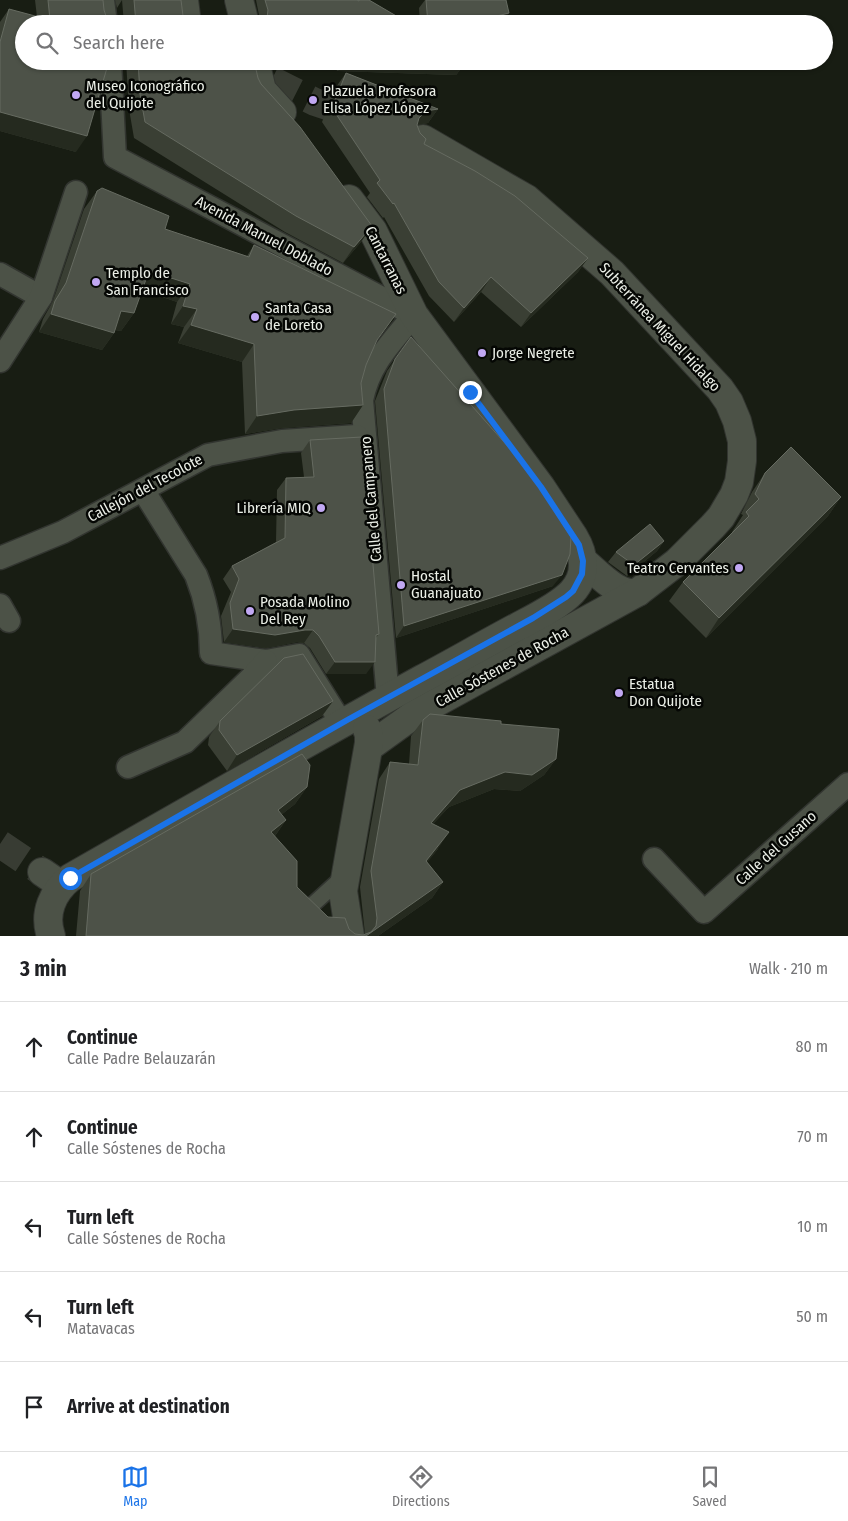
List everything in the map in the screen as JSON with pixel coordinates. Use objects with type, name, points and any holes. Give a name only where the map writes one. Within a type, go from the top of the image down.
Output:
[{"type":"street","points":[[103,0],[105,15]]},
{"type":"street","points":[[184,0],[186,15]]},
{"type":"street","points":[[239,0],[243,15]]},
{"type":"street","name":"Avenida Manuel Doblado","points":[[110,70],[115,157],[414,315]]},
{"type":"street","points":[[257,70],[262,90],[301,133]]},
{"type":"street","name":"Subterránea Miguel Hidalgo","points":[[423,139],[531,193],[612,273],[713,382],[731,407],[740,430],[742,451],[741,471],[734,495],[728,507],[713,526],[677,562],[638,592]]},
{"type":"street","name":"Cantarranas","points":[[334,178],[373,231],[414,315],[541,487],[579,545],[583,561]]},
{"type":"street","points":[[0,361],[41,297],[76,192]]},
{"type":"street","points":[[0,274],[41,297]]},
{"type":"street","name":"Calle del Campanero","points":[[388,698],[362,400],[371,370],[414,315]]},
{"type":"street","name":"Callejón del Tecolote","points":[[0,558],[62,532],[208,454],[282,441],[357,436]]},
{"type":"street","points":[[143,490],[196,575],[211,630],[211,653],[266,662],[299,654],[345,722],[359,722],[368,730],[370,740],[343,891],[350,936]]},
{"type":"street","points":[[583,561],[619,591],[630,594],[638,592]]},
{"type":"street","name":"Calle Sóstenes de Rocha","points":[[51,936],[48,920],[52,878],[70,878],[533,618],[566,597],[578,584],[582,574],[583,561]]},
{"type":"street","name":"Calle Sóstenes de Rocha","points":[[368,747],[412,716],[638,592]]},
{"type":"street","points":[[128,767],[185,742],[266,662]]},
{"type":"street","name":"Calle del Gusano","points":[[654,859],[704,912],[848,784]]},
{"type":"lane","points":[[309,908],[345,875]]},
{"type":"building","points":[[48,0],[103,0],[106,15],[50,15]]},
{"type":"building","points":[[134,0],[181,0],[183,15],[135,15]]},
{"type":"building","points":[[265,0],[369,0],[395,15],[267,15]]},
{"type":"building","points":[[426,0],[506,0],[509,13],[501,15],[427,15]]},
{"type":"building","points":[[9,9],[31,15],[15,15],[15,70],[106,70],[87,136],[0,112],[0,42]]},
{"type":"building","points":[[139,70],[256,70],[261,84],[300,127],[372,226],[354,247],[296,216],[145,122],[140,94]]},
{"type":"building","points":[[346,73],[438,109],[426,111],[419,118],[417,125],[420,133],[426,139],[424,144],[475,171],[515,196],[588,258],[531,313],[491,277],[464,308],[439,282],[394,203],[377,183],[380,180],[332,108]]},
{"type":"building","points":[[102,188],[169,216],[165,229],[249,257],[254,245],[396,314],[377,340],[366,365],[361,383],[363,405],[294,410],[257,416],[254,344],[191,325],[197,309],[183,306],[190,284],[149,271],[134,313],[121,311],[114,333],[51,314],[55,301],[66,283],[97,191]]},
{"type":"building","points":[[411,337],[510,449],[537,484],[571,537],[570,554],[562,575],[404,626],[384,389],[395,359]]},
{"type":"building","points":[[362,437],[379,634],[376,635],[375,662],[335,662],[319,636],[313,630],[275,635],[233,629],[230,603],[239,579],[232,566],[285,538],[286,478],[314,477],[310,440]]},
{"type":"building","name":"Teatro Cervantes","points":[[791,447],[841,497],[719,618],[683,582],[749,516],[746,512],[759,499],[755,494],[765,473]]},
{"type":"building","points":[[650,524],[664,541],[634,565],[616,552]]},
{"type":"building","points":[[303,654],[333,701],[237,755],[219,730],[220,721],[284,658]]},
{"type":"building","points":[[430,714],[501,721],[501,724],[559,729],[556,759],[532,775],[505,772],[460,790],[431,823],[449,832],[426,861],[443,882],[366,936],[86,936],[91,874],[302,754],[310,765],[307,787],[278,810],[286,820],[271,832],[297,861],[297,887],[328,917],[345,918],[349,929],[355,934],[363,935],[371,932],[376,926],[377,918],[371,871],[390,762],[418,765],[423,720]]},
{"type":"tunnel","points":[[252,70],[315,102],[363,118]]},
{"type":"tunnel","points":[[0,844],[42,872]]},
{"type":"place","name":"Museo Iconográfico del Quijote","points":[[76,95]]},
{"type":"place","name":"Plazuela Profesora Elisa López López","points":[[313,100]]},
{"type":"place","name":"Templo de San Francisco","points":[[96,282]]},
{"type":"place","name":"Santa Casa de Loreto","points":[[255,317]]},
{"type":"place","name":"Jorge Negrete","points":[[482,353]]},
{"type":"place","name":"Librería MIQ","points":[[321,508]]},
{"type":"place","name":"Teatro Cervantes","points":[[739,568]]},
{"type":"place","name":"Hostal Guanajuato","points":[[401,585]]},
{"type":"place","name":"Posada Molino Del Rey","points":[[250,611]]},
{"type":"place","name":"Estatua Don Quijote","points":[[619,693]]},
{"type":"route","points":[[70,878],[349,719],[533,618],[573,591],[582,574],[583,561],[579,545],[541,487],[470,392]]}]
